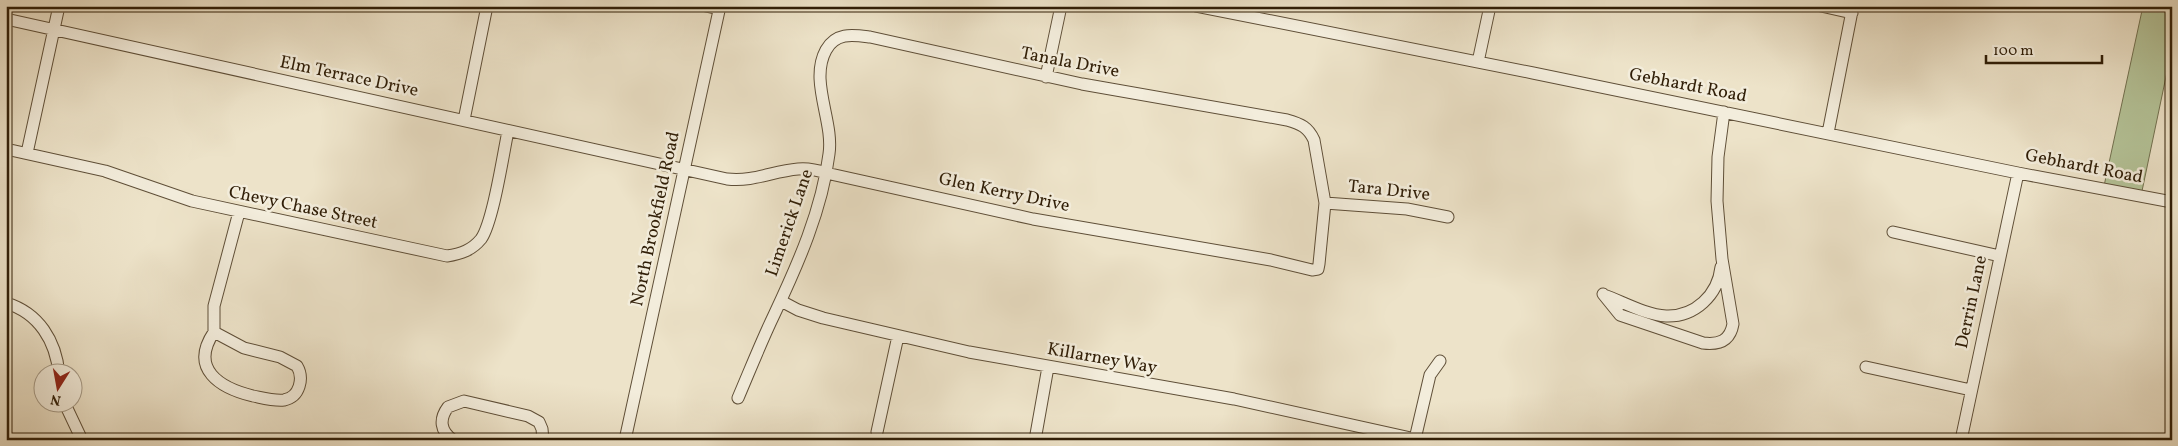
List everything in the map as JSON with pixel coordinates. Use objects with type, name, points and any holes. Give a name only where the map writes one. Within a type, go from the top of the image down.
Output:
[{"type":"street","points":[[27,153],[59,6]]},
{"type":"street","points":[[464,120],[487,6]]},
{"type":"street","points":[[706,6],[719,8]]},
{"type":"street","points":[[1046,77],[1062,6]]},
{"type":"street","name":"Gebhardt Road","points":[[1196,6],[1222,8],[2018,173],[2172,202]]},
{"type":"street","points":[[1478,62],[1490,6]]},
{"type":"street","points":[[1821,6],[1852,9],[1828,133]]},
{"type":"street","name":"North Brookfield Road","points":[[625,440],[719,8]]},
{"type":"street","name":"Elm Terrace Drive","points":[[6,19],[508,131],[685,168]]},
{"type":"street","name":"Tanala Drive","points":[[826,50],[834,40],[841,36],[856,36],[1046,77],[1287,120],[1305,127],[1314,140],[1325,203]]},
{"type":"street","name":"Limerick Lane","points":[[738,398],[804,248],[826,172],[830,133],[821,81],[822,59],[826,50]]},
{"type":"street","points":[[1722,259],[1717,285],[1710,296],[1701,305],[1680,314],[1656,314],[1603,294],[1620,314],[1702,343],[1713,345],[1720,343],[1732,331],[1733,324],[1722,259],[1716,179],[1724,112]]},
{"type":"street","name":"Chevy Chase Street","points":[[6,149],[105,171],[192,201],[425,253],[447,256],[460,254],[476,244],[486,228],[508,131]]},
{"type":"street","name":"Glen Kerry Drive","points":[[685,168],[737,180],[757,179],[798,169],[826,172],[1033,218],[1271,260],[1312,270],[1318,269],[1325,203]]},
{"type":"street","name":"Derrin Lane","points":[[1961,440],[2018,173]]},
{"type":"street","name":"Tara Drive","points":[[1325,203],[1401,208],[1448,217]]},
{"type":"street","points":[[214,332],[244,348],[280,357],[297,366],[301,379],[296,393],[291,397],[277,400],[249,395],[222,385],[212,375],[206,361],[208,342],[214,332],[214,306],[239,212]]},
{"type":"street","points":[[1893,232],[2000,256]]},
{"type":"street","name":"Killarney Way","points":[[781,301],[798,310],[823,318],[898,336],[1048,367],[1234,399],[1417,439]]},
{"type":"street","points":[[6,303],[28,313],[47,334],[57,357],[58,364]]},
{"type":"street","points":[[876,432],[898,336]]},
{"type":"street","points":[[1417,439],[1430,375],[1440,361]]},
{"type":"street","points":[[1866,366],[1971,390]]},
{"type":"street","points":[[1035,440],[1048,367]]},
{"type":"street","points":[[453,440],[442,428],[442,418],[448,407],[464,401],[533,418],[542,429],[543,440]]},
{"type":"street","points":[[69,414],[82,440]]},
{"type":"green space","points":[[2143,6],[2172,6],[2172,48],[2142,191],[2104,186]]}]
